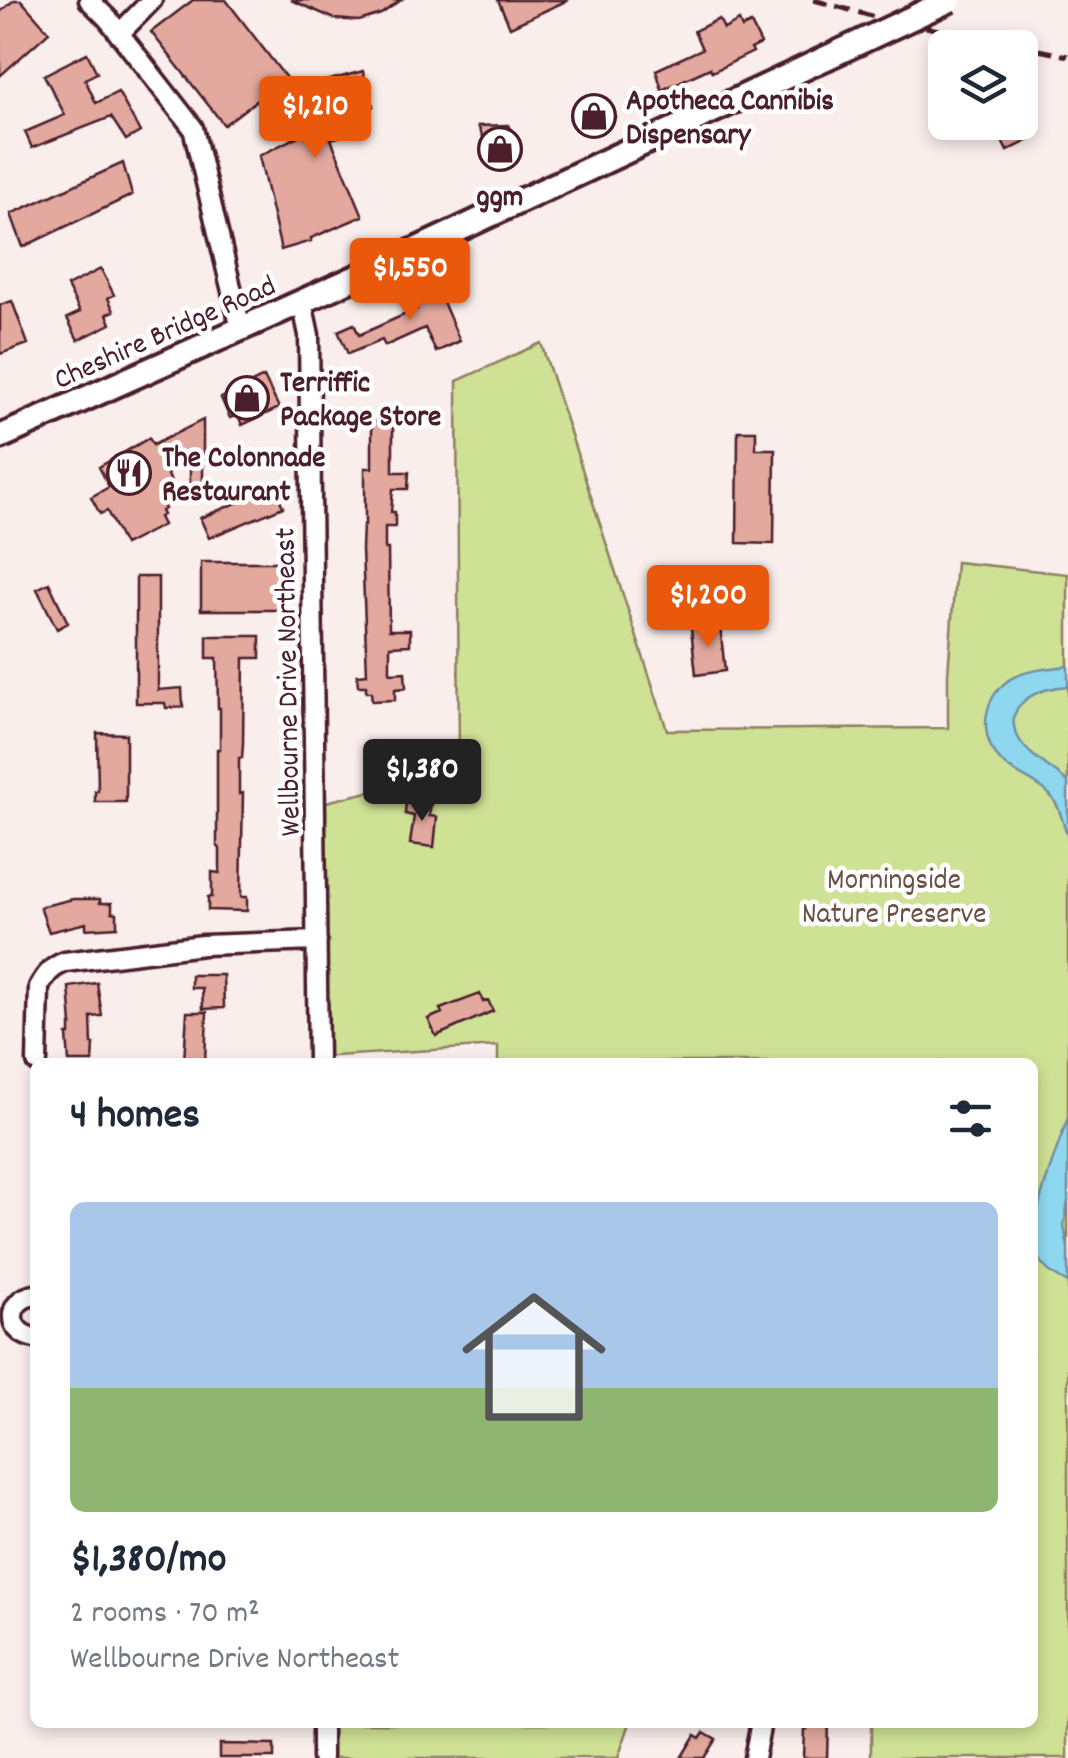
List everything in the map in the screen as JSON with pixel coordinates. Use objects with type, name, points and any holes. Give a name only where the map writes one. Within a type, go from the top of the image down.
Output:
[{"type":"main road","name":"Cheshire Bridge Road","points":[[0,436],[302,302],[950,0]]},
{"type":"street","points":[[89,0],[193,128],[241,329]]},
{"type":"street","points":[[119,34],[152,0]]},
{"type":"street","name":"Wellbourne Drive Northeast","points":[[302,302],[309,335],[318,1058]]},
{"type":"street","points":[[36,1058],[39,987],[55,966],[203,945],[317,941]]},
{"type":"street","points":[[30,1297],[16,1305],[13,1317],[18,1331],[30,1337]]},
{"type":"street","points":[[322,1728],[322,1758]]},
{"type":"street","points":[[754,1758],[760,1728]]},
{"type":"green space","name":"Morningside Nature Preserve","points":[[541,343],[667,730],[948,728],[956,562],[1068,574],[1068,1758],[871,1758],[871,1728],[1038,1728],[1038,1058],[498,1058],[498,1046],[319,1057],[318,804],[459,770],[457,381]]},
{"type":"green space","points":[[320,1728],[628,1728],[618,1758],[320,1758]]},
{"type":"water","points":[[1068,666],[1068,686],[1046,690],[1026,700],[1014,716],[1014,727],[1029,751],[1068,782],[1068,838],[1053,798],[998,758],[987,735],[986,722],[992,698],[1009,680],[1033,671]]},
{"type":"water","points":[[1068,1117],[1068,1201],[1064,1226],[1068,1283],[1052,1274],[1038,1257],[1038,1211]]},
{"type":"building","points":[[14,0],[21,0],[49,32],[0,76],[0,12]]},
{"type":"building","points":[[193,0],[226,0],[286,78],[224,125],[151,32]]},
{"type":"building","points":[[291,0],[401,0],[381,14],[359,21],[335,19]]},
{"type":"building","points":[[498,0],[568,0],[510,27]]},
{"type":"building","points":[[719,19],[724,29],[739,21],[742,28],[751,24],[761,44],[712,72],[710,68],[662,90],[656,70],[702,49],[694,31]]},
{"type":"building","points":[[87,53],[97,73],[85,79],[96,103],[118,92],[140,132],[126,140],[111,117],[32,148],[25,132],[65,115],[44,75]]},
{"type":"building","points":[[363,71],[373,106],[360,109],[366,129],[331,139],[363,216],[311,241],[281,250],[259,156],[298,136],[286,92]]},
{"type":"building","name":"Apotheca Cannibis Dispensary","points":[[609,102],[615,117],[579,130],[573,115]]},
{"type":"building","points":[[508,125],[519,148],[494,160],[478,126]]},
{"type":"building","points":[[1002,140],[1030,140],[1007,151]]},
{"type":"building","points":[[123,163],[132,195],[23,247],[11,214]]},
{"type":"building","points":[[101,269],[114,295],[108,298],[114,311],[107,314],[111,324],[78,340],[67,318],[80,312],[67,286]]},
{"type":"building","points":[[433,279],[460,341],[436,352],[425,328],[385,346],[382,340],[348,354],[338,331],[354,324],[359,335],[417,309],[408,289]]},
{"type":"building","points":[[12,301],[28,344],[0,354],[0,305]]},
{"type":"building","points":[[264,377],[279,408],[242,425],[238,415],[230,418],[221,398]]},
{"type":"building","points":[[203,420],[203,484],[190,485],[190,458],[160,460],[171,481],[163,485],[167,496],[160,499],[165,509],[159,517],[163,525],[124,545],[107,511],[100,514],[91,497],[109,487],[99,467],[149,438],[153,445]]},
{"type":"building","points":[[372,422],[393,422],[393,472],[409,472],[408,489],[393,489],[391,512],[395,512],[395,527],[385,527],[385,549],[389,630],[410,630],[410,645],[390,646],[390,673],[405,672],[406,688],[395,689],[395,700],[372,701],[366,686],[358,686],[357,675],[367,674],[362,549],[365,468],[372,468]]},
{"type":"building","points":[[738,431],[756,431],[756,449],[775,449],[774,544],[737,543]]},
{"type":"building","points":[[275,487],[283,507],[209,538],[200,518]]},
{"type":"building","points":[[201,562],[281,562],[281,610],[201,610]]},
{"type":"building","points":[[136,577],[158,577],[158,690],[182,688],[183,707],[136,703]]},
{"type":"building","points":[[49,583],[68,623],[57,629],[37,589]]},
{"type":"building","points":[[720,625],[725,671],[696,675],[691,628]]},
{"type":"building","points":[[207,636],[260,636],[260,658],[244,658],[243,744],[239,758],[239,794],[243,793],[241,897],[247,897],[247,911],[208,910],[212,872],[220,873],[220,708],[217,658],[207,658]]},
{"type":"building","points":[[97,733],[126,734],[126,802],[95,802]]},
{"type":"building","points":[[379,754],[403,755],[402,795],[375,795]]},
{"type":"building","points":[[406,801],[431,804],[429,816],[437,817],[434,847],[410,844],[414,816],[405,814]]},
{"type":"building","points":[[73,899],[112,903],[117,927],[86,929],[86,923],[49,932],[40,907]]},
{"type":"building","points":[[191,975],[223,975],[224,1008],[203,1009],[202,988],[191,988]]},
{"type":"building","points":[[97,983],[102,1016],[91,1017],[93,1058],[69,1058],[67,1035],[72,1025],[69,987]]},
{"type":"building","points":[[480,994],[493,1011],[436,1036],[428,1019],[442,1013],[440,1009]]},
{"type":"building","points":[[187,1012],[207,1012],[205,1058],[184,1058]]},
{"type":"building","points":[[828,1728],[827,1758],[803,1758],[807,1729]]},
{"type":"building","points":[[704,1732],[716,1739],[704,1758],[681,1758],[695,1735],[700,1738]]},
{"type":"building","points":[[219,1744],[274,1745],[274,1758],[219,1758]]},
{"type":"railway","points":[[814,0],[871,16],[1068,56]]},
{"type":"place","name":"Apotheca Cannibis Dispensary","points":[[594,116]]},
{"type":"place","name":"ggm","points":[[500,149]]},
{"type":"place","name":"Terriffic Package Store","points":[[247,398]]},
{"type":"place","name":"The Colonnade Restaurant","points":[[129,473]]}]
